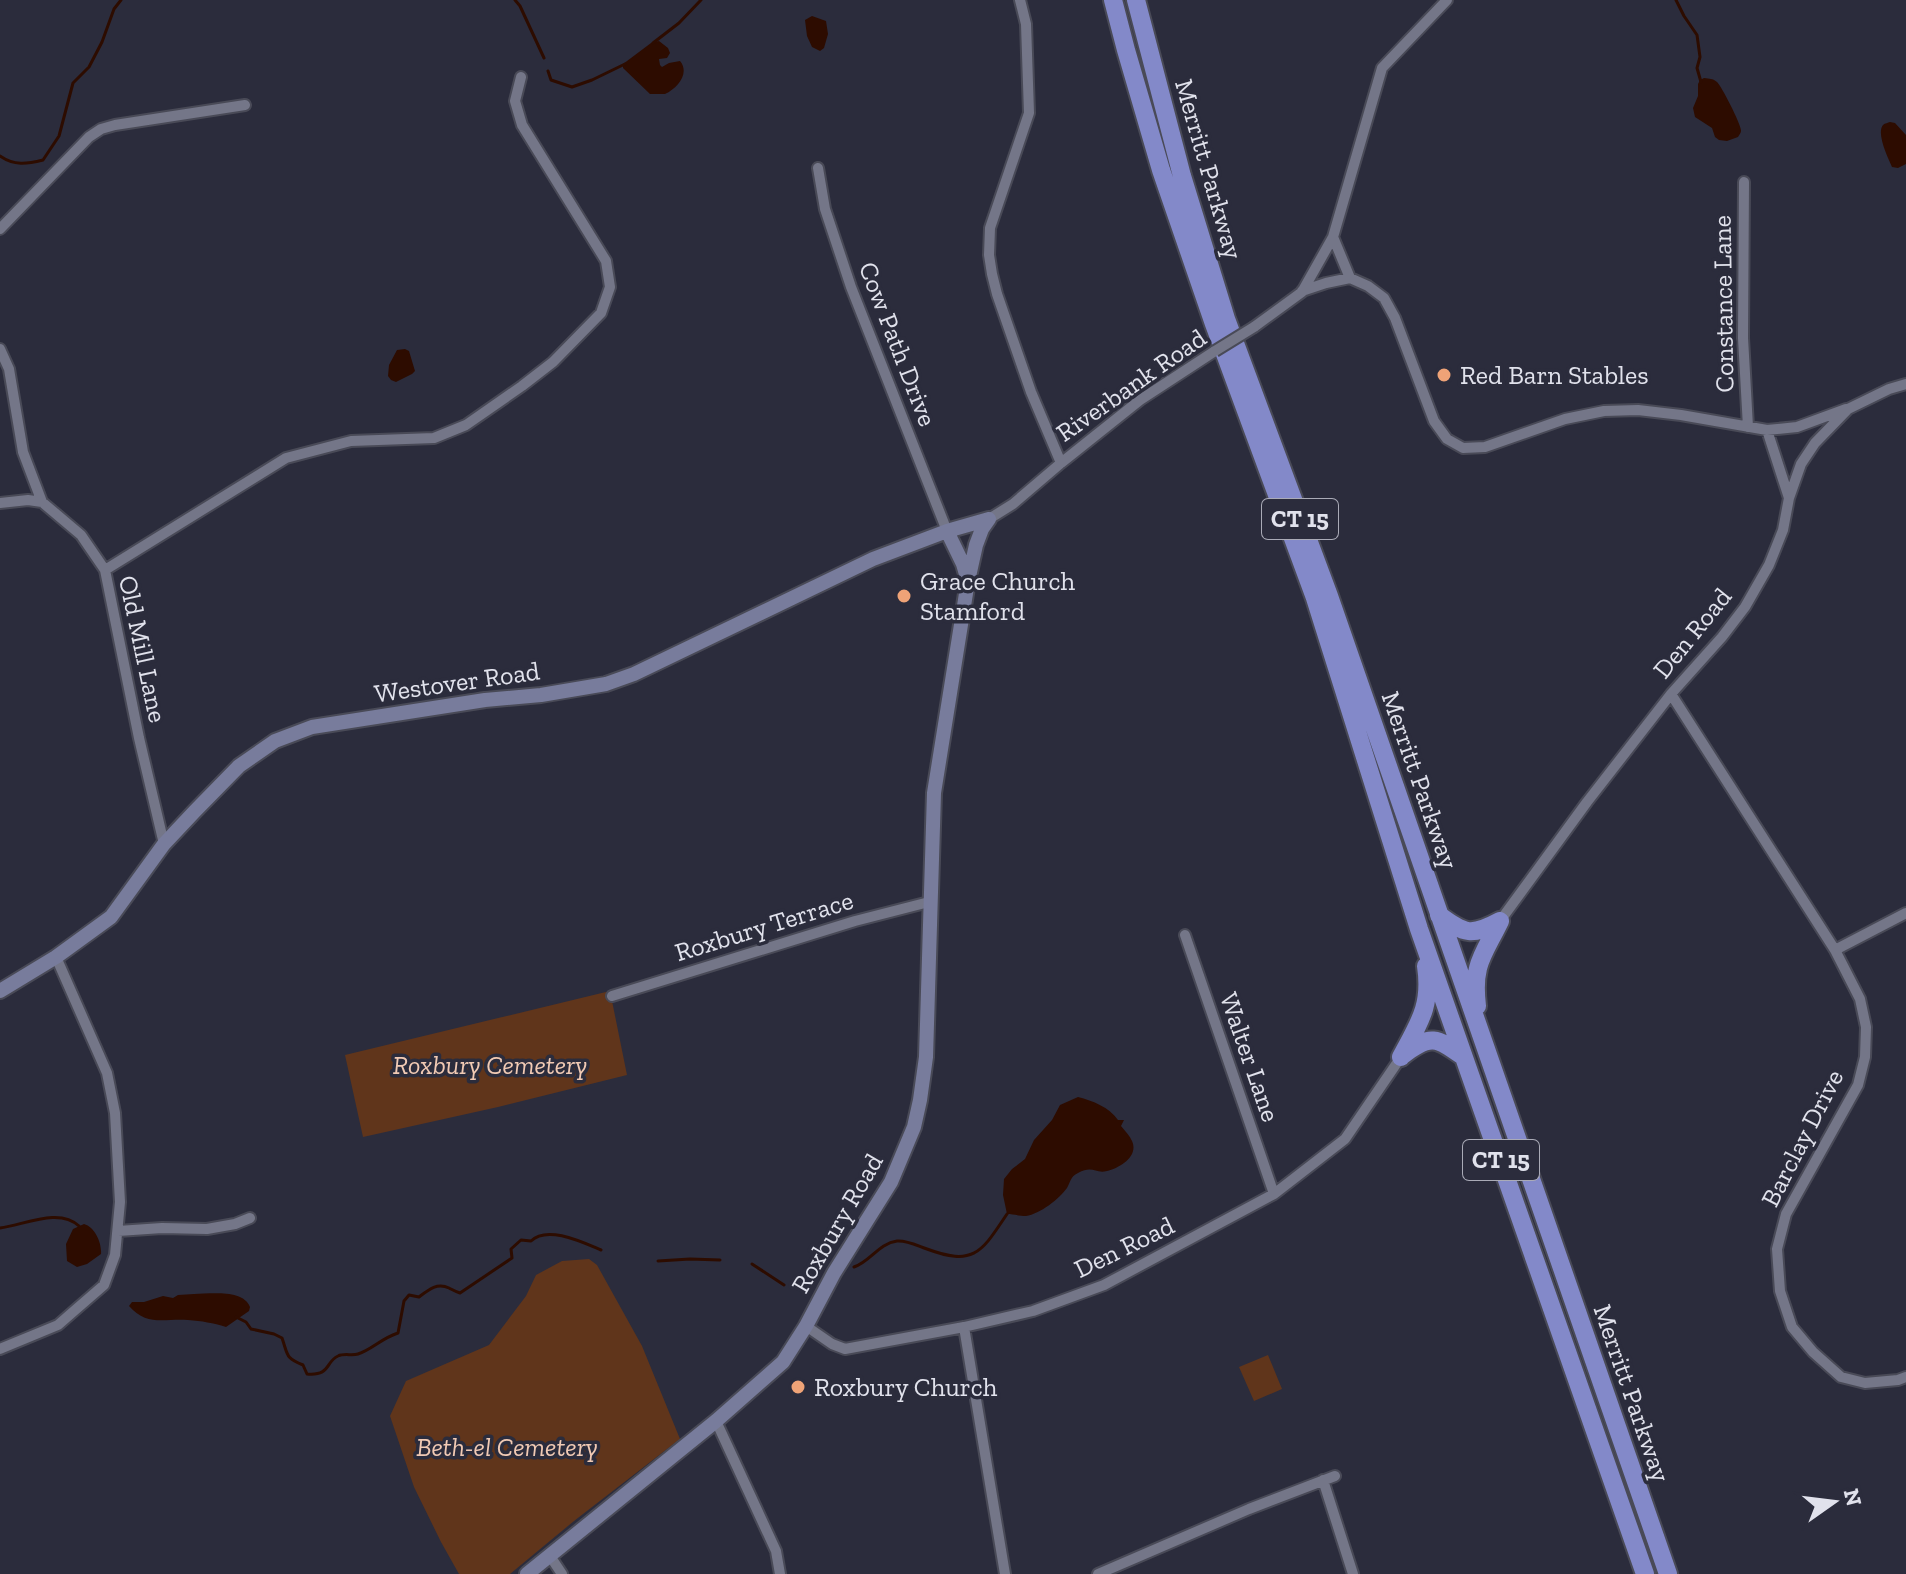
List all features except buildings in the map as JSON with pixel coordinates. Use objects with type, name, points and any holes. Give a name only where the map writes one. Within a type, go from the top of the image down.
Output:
[{"type":"highway","name":"Merritt Parkway","points":[[1113,0],[1161,170],[1315,598],[1419,929],[1645,1574]]},
{"type":"highway","name":"Merritt Parkway","points":[[1136,0],[1182,176],[1226,319],[1329,596],[1668,1574]]},
{"type":"highway","points":[[1439,915],[1457,929],[1469,932],[1477,932],[1500,921]]},
{"type":"highway","points":[[1480,1033],[1476,999],[1478,966],[1482,952],[1500,921]]},
{"type":"highway","points":[[1401,1057],[1427,1002],[1428,979],[1419,929]]},
{"type":"highway","points":[[1401,1057],[1417,1044],[1429,1040],[1447,1044],[1465,1058]]},
{"type":"street","points":[[1020,0],[1026,24],[1029,113],[990,228],[989,255],[997,294],[1031,392],[1061,463]]},
{"type":"street","name":"Riverbank Road","points":[[1302,292],[1333,237],[1382,68],[1447,0]]},
{"type":"street","points":[[105,570],[286,458],[351,441],[434,438],[466,425],[553,362],[601,313],[610,287],[606,261],[522,125],[515,101],[521,77]]},
{"type":"street","points":[[0,229],[89,137],[101,129],[245,105]]},
{"type":"street","name":"Cow Path Drive","points":[[818,168],[825,209],[851,287],[947,531]]},
{"type":"street","name":"Constance Lane","points":[[1744,182],[1743,338],[1748,427]]},
{"type":"street","points":[[1333,237],[1350,278],[1384,298],[1395,318],[1434,421],[1447,439],[1463,448],[1485,447],[1565,419],[1604,411],[1638,410],[1767,430],[1797,427],[1848,409]]},
{"type":"street","name":"Riverbank Road","points":[[989,519],[1013,504],[1140,400],[1254,327],[1302,292],[1350,278]]},
{"type":"street","name":"Old Mill Lane","points":[[0,349],[9,369],[23,452],[42,502],[81,535],[105,570],[164,844]]},
{"type":"street","name":"Den Road","points":[[1500,921],[1671,694],[1745,607],[1769,565],[1783,530],[1789,498],[1801,464],[1815,443],[1848,409],[1906,384]]},
{"type":"street","points":[[1767,430],[1789,498]]},
{"type":"street","points":[[0,503],[42,502]]},
{"type":"street","name":"Westover Road","points":[[0,991],[56,957],[111,917],[164,844],[239,766],[275,741],[312,727],[606,684],[648,668],[873,559],[989,519]]},
{"type":"street","name":"Roxbury Road","points":[[527,1574],[716,1421],[783,1362],[891,1182],[914,1127],[920,1100],[926,1057],[934,793],[968,581],[976,545],[989,519]]},
{"type":"street","points":[[947,531],[968,581]]},
{"type":"street","name":"Barclay Drive","points":[[1671,694],[1835,950],[1860,999],[1866,1027],[1865,1057],[1858,1085],[1786,1214],[1777,1249],[1780,1291],[1792,1327],[1813,1352],[1841,1377],[1865,1383],[1906,1377]]},
{"type":"street","name":"Roxbury Terrace","points":[[612,996],[929,902]]},
{"type":"street","points":[[1835,950],[1906,913]]},
{"type":"street","name":"Walter Lane","points":[[1185,935],[1274,1194]]},
{"type":"street","points":[[0,1349],[58,1325],[104,1285],[115,1255],[120,1202],[115,1113],[107,1073],[56,957]]},
{"type":"street","name":"Den Road","points":[[806,1326],[845,1349],[1033,1311],[1104,1285],[1274,1194],[1345,1139],[1401,1057]]},
{"type":"street","points":[[118,1231],[207,1229],[250,1218]]},
{"type":"street","points":[[964,1327],[1005,1574]]},
{"type":"street","points":[[716,1421],[776,1551],[780,1574]]},
{"type":"street","points":[[1098,1574],[1335,1476]]},
{"type":"street","points":[[1323,1480],[1353,1574]]},
{"type":"street","points":[[550,1556],[562,1574]]},
{"type":"green space","name":"Roxbury Cemetery","points":[[610,991],[627,1075],[363,1137],[345,1055]]},
{"type":"green space","name":"Beth-el Cemetery","points":[[589,1259],[597,1265],[642,1346],[680,1439],[510,1574],[459,1574],[414,1487],[390,1416],[406,1381],[489,1345],[526,1296],[536,1275],[562,1261]]},
{"type":"green space","points":[[1268,1355],[1282,1389],[1254,1401],[1239,1367]]},
{"type":"shaded area","points":[[812,16],[826,21],[828,34],[820,51],[812,47],[807,36],[805,20]]},
{"type":"shaded area","points":[[659,41],[670,53],[667,58],[659,59],[660,65],[680,61],[684,70],[678,84],[670,91],[650,94],[623,68],[623,64],[651,43]]},
{"type":"shaded area","points":[[1704,78],[1715,81],[1723,90],[1740,128],[1738,137],[1719,140],[1712,128],[1695,117],[1693,108],[1698,96],[1698,84]]},
{"type":"shaded area","points":[[1890,122],[1906,135],[1906,164],[1898,168],[1892,167],[1882,139],[1881,129]]},
{"type":"shaded area","points":[[397,350],[409,351],[415,371],[396,382],[388,376],[389,365]]},
{"type":"shaded area","points":[[1078,1097],[1100,1105],[1118,1120],[1124,1120],[1121,1126],[1133,1146],[1131,1156],[1112,1169],[1103,1172],[1087,1170],[1075,1175],[1059,1197],[1037,1212],[1026,1216],[1007,1214],[1004,1179],[1025,1159],[1034,1140],[1052,1120],[1060,1105]]},
{"type":"shaded area","points":[[84,1224],[97,1236],[101,1254],[77,1267],[67,1261],[66,1244],[73,1229]]},
{"type":"shaded area","points":[[217,1293],[241,1297],[250,1307],[249,1311],[226,1327],[193,1320],[150,1319],[129,1306],[132,1302],[163,1296],[173,1298],[178,1295]]},
{"type":"waterway","points":[[0,156],[21,163],[43,160],[59,136],[73,83],[89,67],[114,9],[121,0]]},
{"type":"waterway","points":[[515,0],[544,58]]},
{"type":"waterway","points":[[653,43],[679,23],[701,0]]},
{"type":"waterway","points":[[1676,0],[1697,35],[1700,57],[1697,68],[1701,82]]},
{"type":"waterway","points":[[548,71],[551,80],[572,87],[625,64]]},
{"type":"waterway","points":[[854,1267],[885,1245],[897,1241],[943,1254],[967,1256],[991,1238],[1007,1214]]},
{"type":"waterway","points":[[0,1228],[52,1217],[79,1226]]},
{"type":"waterway","points":[[236,1317],[251,1329],[282,1338],[290,1358],[303,1365],[307,1374],[315,1374],[324,1371],[338,1356],[358,1354],[398,1333],[404,1301],[409,1295],[419,1297],[441,1286],[460,1293],[512,1258],[511,1249],[521,1240],[531,1241],[538,1236],[555,1235],[601,1250]]},
{"type":"waterway","points":[[658,1261],[720,1260]]},
{"type":"waterway","points":[[752,1264],[784,1285]]},
{"type":"place","name":"Red Barn Stables","points":[[1444,375]]},
{"type":"place","name":"Grace Church Stamford","points":[[904,596]]},
{"type":"place","name":"Roxbury Church","points":[[798,1387]]}]
